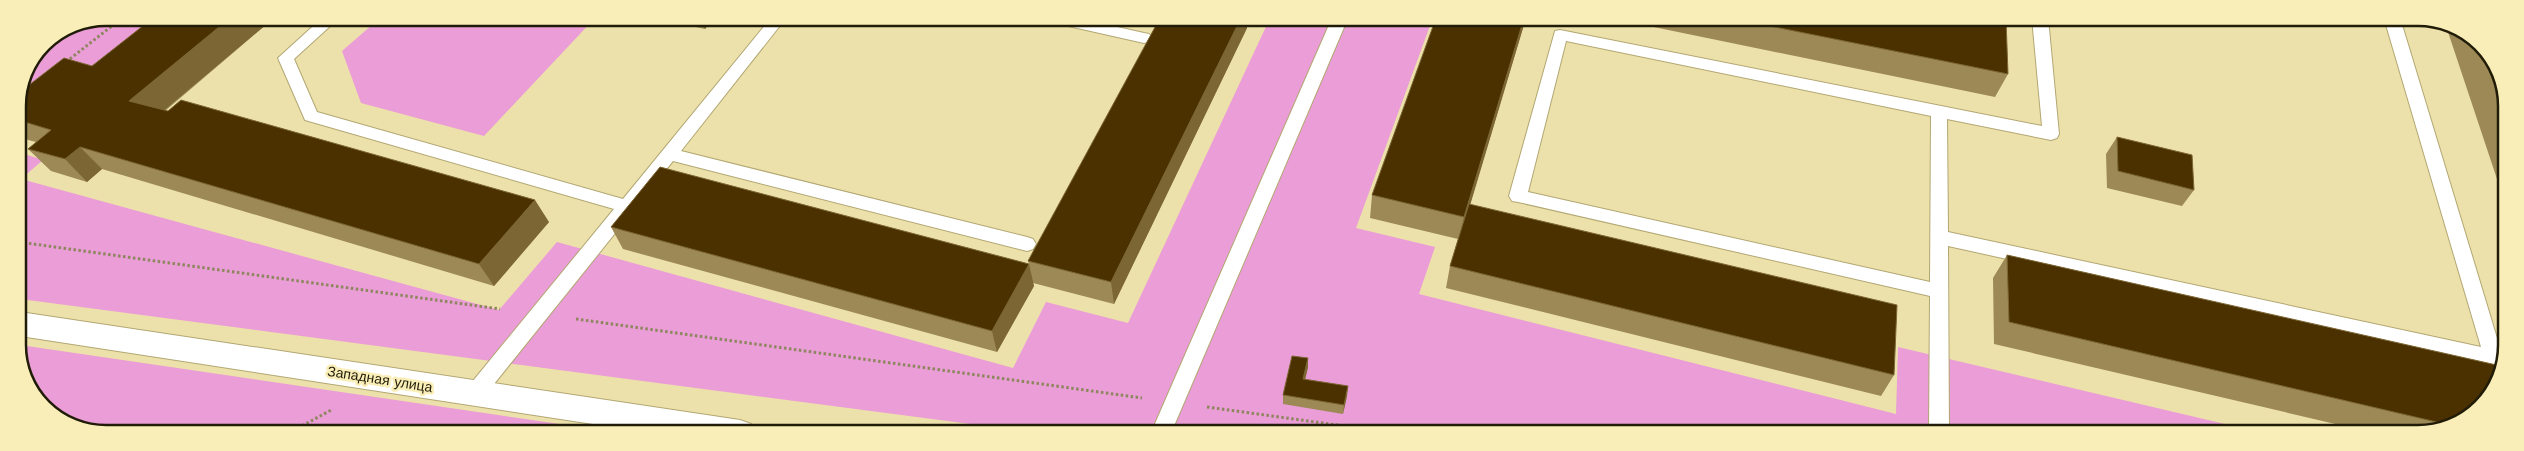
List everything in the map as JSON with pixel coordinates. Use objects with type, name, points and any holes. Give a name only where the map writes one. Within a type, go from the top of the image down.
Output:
[{"type":"street","name":"Западная улица","points":[[26,325],[687,425]]},
{"type":"lane","points":[[322,26],[286,58],[312,116],[626,206]]},
{"type":"lane","points":[[475,393],[773,26]]},
{"type":"lane","points":[[1090,26],[1144,38]]},
{"type":"lane","points":[[1165,425],[1337,26]]},
{"type":"lane","points":[[1939,291],[1518,196],[1560,35],[2051,134],[2041,26]]},
{"type":"lane","points":[[1939,236],[2494,358],[2394,26]]},
{"type":"lane","points":[[1939,112],[1939,425]]},
{"type":"lane","points":[[669,154],[1027,244]]},
{"type":"path","points":[[63,64],[112,26]]},
{"type":"path","points":[[26,243],[1338,425]]},
{"type":"shaded area","points":[[106,26],[171,26],[107,78],[26,103],[32,75],[40,62],[50,50],[75,32]]},
{"type":"shaded area","points":[[371,26],[587,26],[484,136],[361,103],[342,51]]},
{"type":"shaded area","points":[[1266,26],[1430,26],[1356,228],[1435,247],[1419,294],[1896,414],[1898,347],[2229,425],[977,425],[26,300],[26,180],[499,310],[557,242],[1013,368],[1046,302],[1128,323]]},
{"type":"shaded area","points":[[26,155],[43,160],[26,175]]},
{"type":"shaded area","points":[[26,346],[566,425],[96,424],[71,417],[53,405],[43,394],[32,376]]},
{"type":"building","points":[[143,26],[220,26],[129,101],[168,111],[181,100],[535,200],[479,264],[80,147],[65,159],[28,149],[51,130],[26,122],[29,85],[64,58],[92,66]]},
{"type":"building","points":[[1156,26],[1237,26],[1111,282],[1028,261]]},
{"type":"building","points":[[1433,26],[1522,26],[1464,217],[1372,195]]},
{"type":"building","points":[[1770,26],[2006,26],[2008,74]]},
{"type":"building","points":[[2117,137],[2192,155],[2194,190],[2118,171]]},
{"type":"building","points":[[660,167],[1029,264],[992,331],[611,227]]},
{"type":"building","points":[[1469,204],[1897,305],[1894,375],[1450,266]]},
{"type":"building","points":[[2007,255],[2495,365],[2490,380],[2471,405],[2449,419],[2437,422],[2009,322]]},
{"type":"building","points":[[1292,356],[1308,358],[1303,379],[1348,386],[1344,405],[1283,395]]}]
